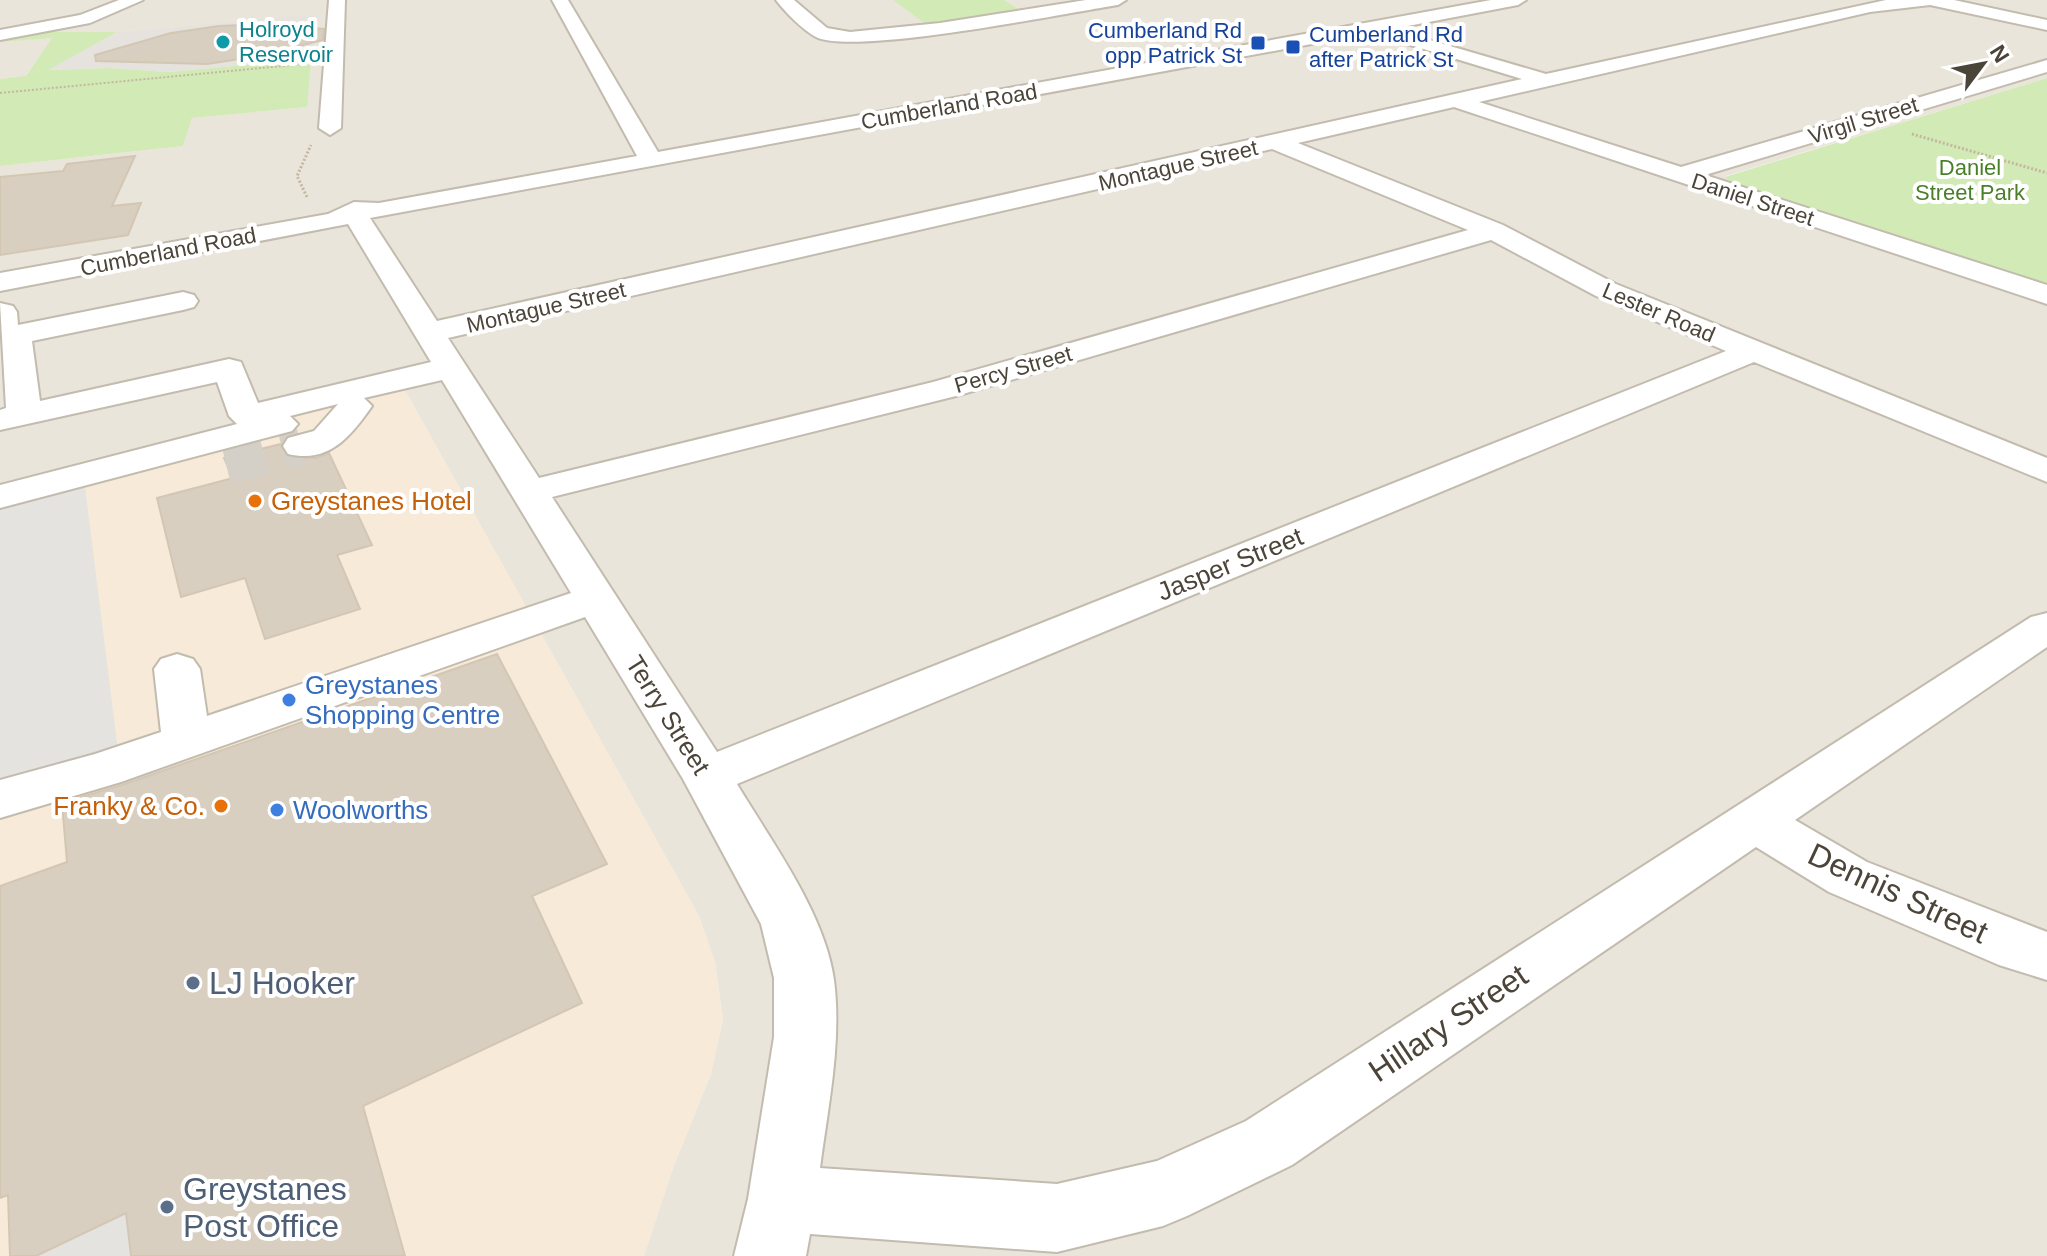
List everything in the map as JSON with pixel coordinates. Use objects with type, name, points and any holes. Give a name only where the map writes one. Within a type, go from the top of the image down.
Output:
[{"type":"street","points":[[0,35],[84,19],[135,0]]},
{"type":"street","points":[[330,128],[337,0]]},
{"type":"street","points":[[560,0],[651,161]]},
{"type":"street","points":[[784,0],[822,33],[850,37],[931,29],[1118,0]]},
{"type":"street","name":"Cumberland Road","points":[[0,282],[359,218],[1518,0]]},
{"type":"street","name":"Montague Street","points":[[444,361],[1277,143],[1870,7],[1929,0],[2047,25]]},
{"type":"street","points":[[1390,4],[1426,17]]},
{"type":"street","points":[[1370,28],[1548,81]]},
{"type":"street","points":[[839,54],[855,50],[850,37]]},
{"type":"street","name":"Virgil Street","points":[[1679,175],[2047,66]]},
{"type":"street","name":"Daniel Street","points":[[1459,102],[2047,295]]},
{"type":"street","name":"Lester Road","points":[[1277,143],[1494,231],[1600,288],[2047,471]]},
{"type":"street","name":"Terry Street","points":[[359,218],[444,361],[707,776],[782,907],[801,960],[805,1007],[804,1060],[770,1256]]},
{"type":"street","name":"Percy Street","points":[[528,492],[919,395],[1494,231]]},
{"type":"street","points":[[0,282],[3,330],[17,343],[12,418],[229,369],[246,416],[444,361]]},
{"type":"street","points":[[12,336],[183,301]]},
{"type":"street","name":"Jasper Street","points":[[707,776],[1753,351]]},
{"type":"street","points":[[0,497],[224,437],[355,406],[444,361]]},
{"type":"street","points":[[301,446],[327,439],[355,406]]},
{"type":"street","points":[[143,461],[193,473],[226,464]]},
{"type":"street","points":[[0,799],[103,770],[594,599]]},
{"type":"street","name":"Hillary Street","points":[[782,1199],[1057,1218],[1163,1193],[1269,1143],[2047,627]]},
{"type":"street","points":[[177,669],[187,741]]},
{"type":"street","name":"Dennis Street","points":[[1753,820],[1848,877],[2019,948],[2047,956]]},
{"type":"path","points":[[0,93],[332,62]]},
{"type":"path","points":[[1880,115],[1915,136],[2047,173]]},
{"type":"path","points":[[309,200],[297,176],[312,144],[330,128]]},
{"type":"shaded area","points":[[0,0],[893,0],[928,25],[1020,9],[1004,0],[2047,0],[2047,78],[1726,176],[1731,183],[2047,284],[2047,1256],[644,1256],[673,1168],[711,1074],[723,1019],[715,962],[699,916],[402,385],[0,483],[0,166],[183,146],[192,118],[306,107],[315,16],[117,32],[38,32],[0,38]]},
{"type":"shaded area","points":[[315,15],[311,59],[168,72],[109,68],[46,70],[117,32]]},
{"type":"shaded area","points":[[53,37],[25,77],[0,79],[0,42]]},
{"type":"shaded area","name":"Greystanes Shopping Centre","points":[[402,385],[699,916],[715,962],[723,1019],[711,1074],[673,1168],[644,1256],[0,1256],[0,483]]},
{"type":"shaded area","points":[[85,487],[121,775],[0,815],[0,509]]},
{"type":"shaded area","points":[[126,1213],[131,1256],[36,1256]]},
{"type":"green space","points":[[893,0],[1004,0],[1021,10],[927,25]]},
{"type":"green space","points":[[38,32],[117,32],[48,70],[109,68],[168,72],[311,59],[307,107],[192,118],[183,146],[0,166],[0,79],[26,76],[52,38],[0,42],[0,38]]},
{"type":"green space","name":"Daniel Street Park","points":[[2047,78],[2047,284],[1731,182],[1725,177]]},
{"type":"building","name":"Holroyd Reservoir","points":[[266,24],[324,29],[323,40],[260,56],[207,64],[96,61],[95,55],[171,33],[219,26]]},
{"type":"building","points":[[135,156],[112,206],[141,203],[128,235],[0,255],[0,177],[63,171],[67,164]]},
{"type":"building","points":[[281,444],[288,457],[316,458],[329,453],[372,545],[337,555],[360,609],[265,639],[245,578],[181,597],[157,498],[233,478],[224,458]]},
{"type":"building","points":[[497,654],[607,864],[532,896],[582,1003],[363,1106],[405,1256],[131,1256],[126,1213],[36,1256],[10,1256],[8,1195],[0,1198],[0,886],[67,862],[62,803],[122,785]]},
{"type":"tunnel","points":[[226,464],[301,446]]},
{"type":"place","name":"Holroyd Reservoir","points":[[223,42]]},
{"type":"place","name":"Cumberland Rd opp Patrick St","points":[[1258,43]]},
{"type":"place","name":"Cumberland Rd after Patrick St","points":[[1293,47]]},
{"type":"place","name":"Greystanes Hotel","points":[[255,501]]},
{"type":"place","name":"Greystanes Shopping Centre","points":[[289,700]]},
{"type":"place","name":"Franky & Co.","points":[[221,806]]},
{"type":"place","name":"Woolworths","points":[[277,810]]},
{"type":"place","name":"LJ Hooker","points":[[193,983]]},
{"type":"place","name":"Greystanes Post Office","points":[[167,1207]]}]
